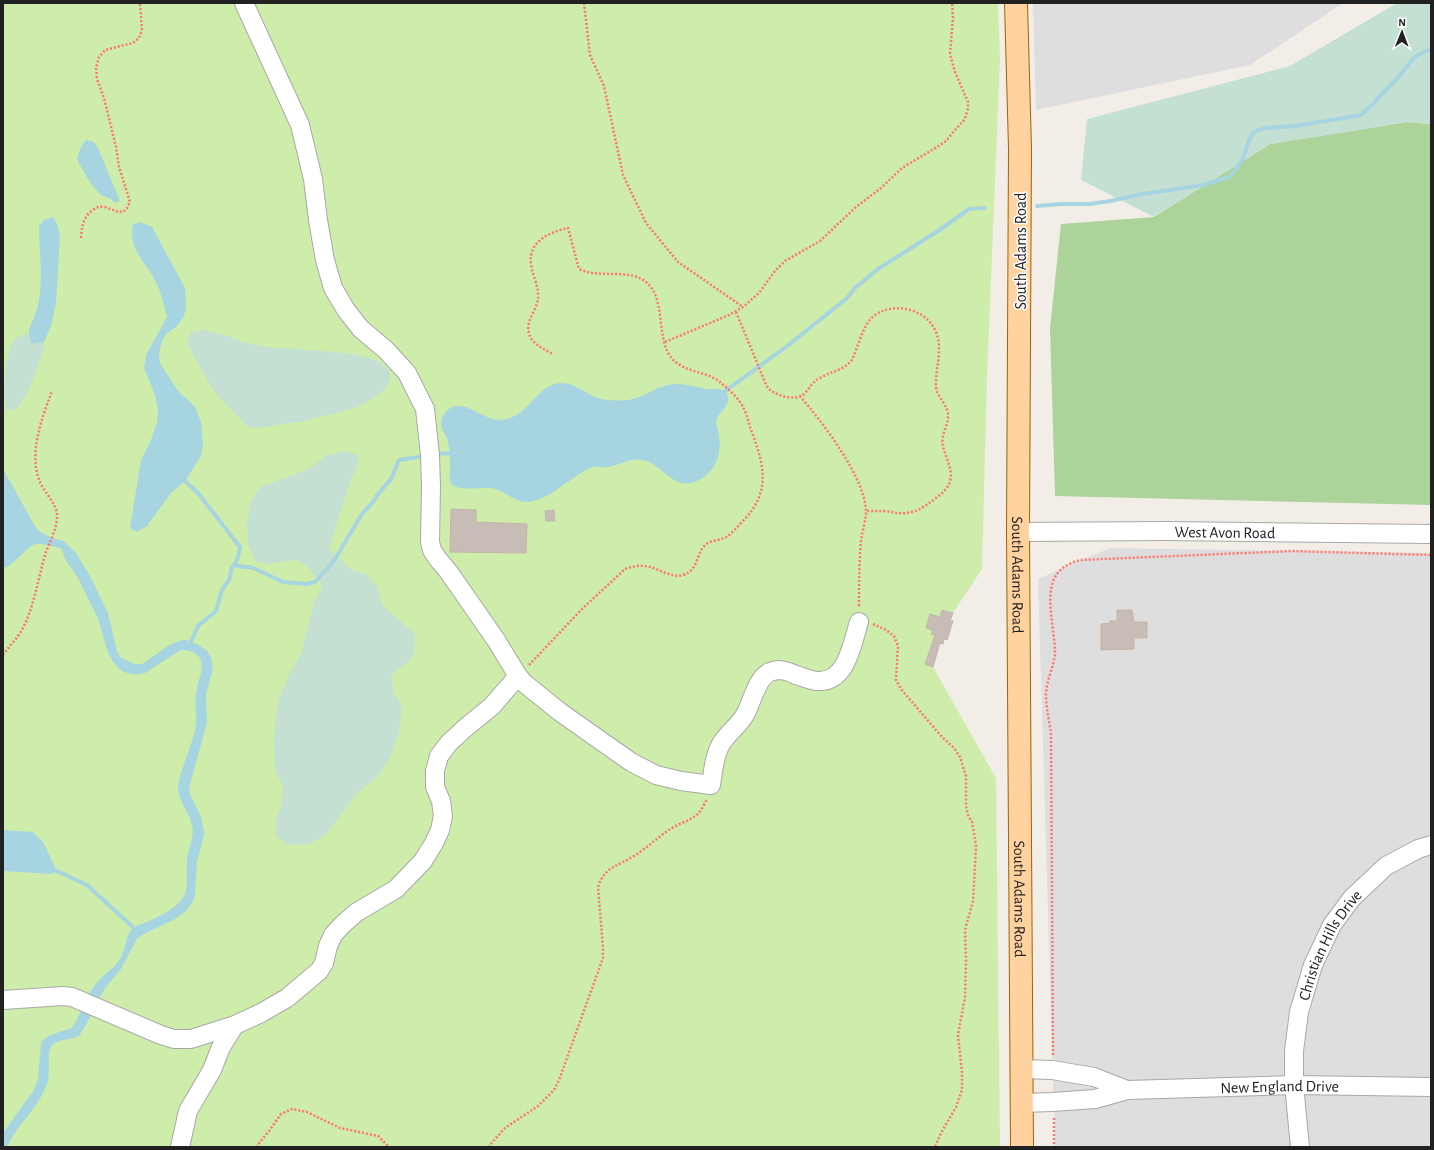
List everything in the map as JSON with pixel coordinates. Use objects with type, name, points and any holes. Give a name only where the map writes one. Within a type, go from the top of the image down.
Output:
[{"type":"main road","name":"South Adams Road","points":[[1016,3],[1020,149],[1018,532],[1022,1147]]},
{"type":"street","points":[[244,3],[300,125],[313,179],[325,260],[333,288],[346,310],[361,329],[386,350],[407,373],[425,409],[430,455],[430,542],[432,550],[496,640],[518,676],[560,712],[632,762],[656,775],[681,781],[711,785],[721,744],[740,723],[765,674],[777,670],[784,670],[810,680],[817,681],[834,677],[844,667],[859,622]]},
{"type":"street","name":"West Avon Road","points":[[1018,532],[1172,531],[1431,534]]},
{"type":"street","points":[[3,1000],[63,996],[79,1000],[100,1010],[174,1039],[191,1039],[235,1025],[262,1014],[287,998],[319,971],[324,963],[328,946],[333,935],[342,925],[357,912],[396,889],[423,861],[440,830],[443,816],[441,801],[435,787],[435,771],[439,756],[449,743],[492,706],[518,676]]},
{"type":"street","name":"Christian Hills Drive","points":[[1300,1147],[1294,1085],[1294,1051],[1299,1012],[1313,965],[1332,925],[1352,898],[1386,866],[1418,849],[1431,845]]},
{"type":"street","points":[[180,1147],[188,1111],[214,1065],[221,1047],[235,1025]]},
{"type":"street","name":"New England Drive","points":[[1022,1069],[1054,1070],[1094,1077],[1128,1090]]},
{"type":"street","name":"New England Drive","points":[[1022,1103],[1095,1098],[1128,1090],[1294,1085],[1431,1087]]},
{"type":"path","points":[[81,238],[84,220],[87,214],[91,211],[102,207],[123,212],[130,202],[119,167],[106,105],[97,79],[96,68],[99,57],[105,50],[133,43],[139,38],[142,30],[140,3]]},
{"type":"path","points":[[584,3],[590,55],[604,86],[624,175],[646,223],[678,262],[743,306]]},
{"type":"path","points":[[665,342],[736,312],[759,293],[775,271],[785,261],[820,241],[856,207],[881,188],[902,168],[946,141],[965,118],[968,108],[968,102],[955,72],[950,54],[953,18],[952,3]]},
{"type":"path","points":[[518,676],[582,609],[624,569],[633,566],[646,566],[674,576],[683,575],[690,570],[697,563],[699,554],[703,547],[709,542],[728,536],[752,512],[761,492],[763,480],[760,453],[744,407],[720,382],[712,376],[688,369],[670,356],[665,342],[656,296],[652,287],[634,276],[591,274],[579,269],[568,228],[548,234],[541,239],[535,246],[531,258],[531,265],[538,295],[536,307],[530,318],[528,332],[534,344],[553,354]]},
{"type":"path","points":[[736,312],[762,377],[769,389],[777,394],[789,397],[805,394],[808,388],[819,378],[847,365],[852,360],[869,321],[882,312],[899,307],[915,311],[928,320],[935,330],[939,342],[936,387],[948,410],[948,418],[942,438],[942,445],[950,471],[950,481],[947,488],[941,495],[921,509],[903,514],[884,511],[866,511]]},
{"type":"path","points":[[3,655],[26,621],[36,595],[47,549],[56,525],[57,513],[40,482],[35,455],[42,422],[52,391]]},
{"type":"path","points":[[800,396],[814,412],[853,470],[862,491],[866,511],[860,548],[859,622],[880,627],[894,636],[898,646],[896,680],[901,689],[942,738],[954,748],[960,757],[966,776],[966,806],[975,833],[976,846],[973,894],[965,930],[965,998],[958,1035],[962,1073],[962,1090],[956,1107],[935,1147]]},
{"type":"path","points":[[1054,1070],[1051,732],[1046,695],[1055,654],[1051,588],[1055,577],[1060,570],[1070,563],[1080,560],[1292,550],[1431,555]]},
{"type":"path","points":[[488,1147],[505,1128],[543,1102],[554,1090],[559,1080],[603,958],[598,887],[600,879],[605,872],[614,866],[629,859],[659,837],[699,813],[708,798],[711,785]]},
{"type":"path","points":[[1054,1102],[1054,1147]]},
{"type":"path","points":[[256,1147],[281,1114],[292,1109],[307,1112],[340,1128],[378,1136],[389,1147]]},
{"type":"shaded area","points":[[1033,3],[1343,3],[1250,65],[1036,110]]},
{"type":"shaded area","points":[[1110,548],[1431,553],[1431,1147],[1055,1147],[1038,579]]},
{"type":"green space","points":[[3,3],[998,3],[1000,59],[987,378],[982,569],[953,613],[942,610],[940,617],[930,614],[926,628],[933,630],[932,634],[935,635],[925,664],[933,667],[996,778],[1000,1147],[3,1147]]},
{"type":"green space","points":[[1397,3],[1431,3],[1431,124],[1407,122],[1270,144],[1154,217],[1081,180],[1087,119],[1290,66]]},
{"type":"green space","points":[[1407,122],[1431,124],[1431,505],[1055,496],[1050,328],[1061,224],[1154,217],[1270,144]]},
{"type":"green space","points":[[202,330],[228,336],[243,342],[267,347],[357,355],[378,361],[389,370],[391,377],[385,390],[368,402],[354,408],[301,422],[279,424],[263,428],[248,427],[214,391],[187,342],[191,332]]},
{"type":"green space","points":[[28,333],[32,344],[44,342],[44,348],[29,389],[15,411],[7,409],[4,397],[6,366],[10,347],[16,338]]},
{"type":"green space","points":[[344,451],[358,455],[358,465],[350,482],[329,548],[350,569],[367,575],[377,586],[382,605],[414,633],[414,650],[409,661],[396,670],[391,677],[394,693],[402,707],[399,733],[389,760],[378,776],[358,792],[326,834],[310,844],[287,845],[276,836],[276,819],[281,807],[283,786],[275,771],[274,740],[276,717],[279,699],[288,676],[301,653],[315,600],[322,586],[308,567],[296,560],[269,564],[256,562],[248,544],[247,523],[251,501],[260,487],[309,469],[327,455]]},
{"type":"water","points":[[86,140],[94,142],[99,150],[120,201],[115,203],[111,199],[101,195],[91,183],[82,168],[77,159],[80,149]]},
{"type":"water","points":[[53,217],[60,235],[56,303],[51,326],[44,342],[32,344],[29,329],[38,305],[41,283],[39,226],[44,220]]},
{"type":"water","points":[[140,222],[152,227],[185,288],[186,309],[183,318],[176,327],[167,333],[162,341],[159,353],[160,363],[178,391],[195,407],[201,422],[203,443],[201,456],[185,481],[171,493],[147,526],[137,532],[130,528],[141,460],[151,440],[157,423],[158,410],[155,395],[144,368],[146,355],[167,317],[159,289],[139,256],[133,241],[133,224]]},
{"type":"water","points":[[559,383],[569,384],[595,397],[612,400],[633,399],[663,386],[673,384],[682,384],[724,391],[728,397],[728,401],[719,414],[716,422],[720,443],[716,462],[705,477],[689,483],[672,479],[658,468],[642,460],[631,460],[608,467],[592,467],[543,498],[527,502],[517,500],[495,489],[465,489],[451,484],[449,445],[441,425],[442,418],[448,409],[455,406],[465,407],[489,418],[502,420],[517,415],[545,389]]},
{"type":"water","points":[[3,469],[39,531],[52,538],[64,541],[76,553],[90,576],[108,613],[117,651],[121,658],[135,664],[142,664],[171,644],[186,640],[199,645],[208,652],[211,657],[213,668],[206,695],[207,723],[189,788],[190,794],[201,817],[204,832],[197,861],[195,895],[193,901],[187,910],[175,919],[142,935],[137,939],[121,969],[105,988],[79,1036],[53,1044],[49,1054],[48,1081],[40,1099],[17,1130],[7,1147],[3,1147],[3,1133],[33,1091],[38,1079],[41,1043],[50,1035],[72,1028],[98,981],[115,966],[120,959],[131,930],[136,926],[167,912],[181,901],[186,892],[187,860],[193,830],[191,820],[180,798],[178,788],[181,773],[195,730],[196,693],[202,665],[201,659],[197,655],[181,650],[145,673],[130,674],[117,667],[113,662],[105,644],[98,619],[79,580],[66,561],[62,549],[39,544],[32,545],[12,563],[3,568]]},
{"type":"water","points":[[3,830],[33,832],[43,842],[57,871],[51,874],[3,871]]},
{"type":"building","points":[[451,509],[476,510],[476,522],[527,524],[526,553],[450,552]]},
{"type":"building","points":[[554,510],[555,521],[546,521],[545,511]]},
{"type":"building","points":[[942,610],[953,613],[950,621],[953,621],[947,640],[944,639],[943,644],[940,643],[933,667],[925,664],[935,635],[931,634],[933,630],[926,628],[930,614],[940,617]]},
{"type":"building","points":[[1117,610],[1132,610],[1134,622],[1147,622],[1147,638],[1134,638],[1134,649],[1101,650],[1101,624],[1110,623],[1110,621],[1117,621]]},
{"type":"waterway","points":[[1037,206],[1090,204],[1203,185],[1226,178],[1231,176],[1243,159],[1249,140],[1254,132],[1264,128],[1296,126],[1361,115],[1402,73],[1413,59],[1431,49]]},
{"type":"waterway","points":[[721,394],[786,347],[846,299],[855,288],[878,269],[938,231],[969,209],[985,208]]},
{"type":"waterway","points":[[434,454],[453,453]]},
{"type":"waterway","points":[[235,565],[251,567],[283,582],[306,584],[315,582],[335,559],[362,514],[391,479],[399,460],[425,456]]},
{"type":"waterway","points":[[185,476],[185,481],[198,493],[240,547],[239,555],[232,567],[229,580],[222,590],[216,611],[198,626],[191,642]]},
{"type":"waterway","points":[[57,871],[87,885],[134,928]]}]
